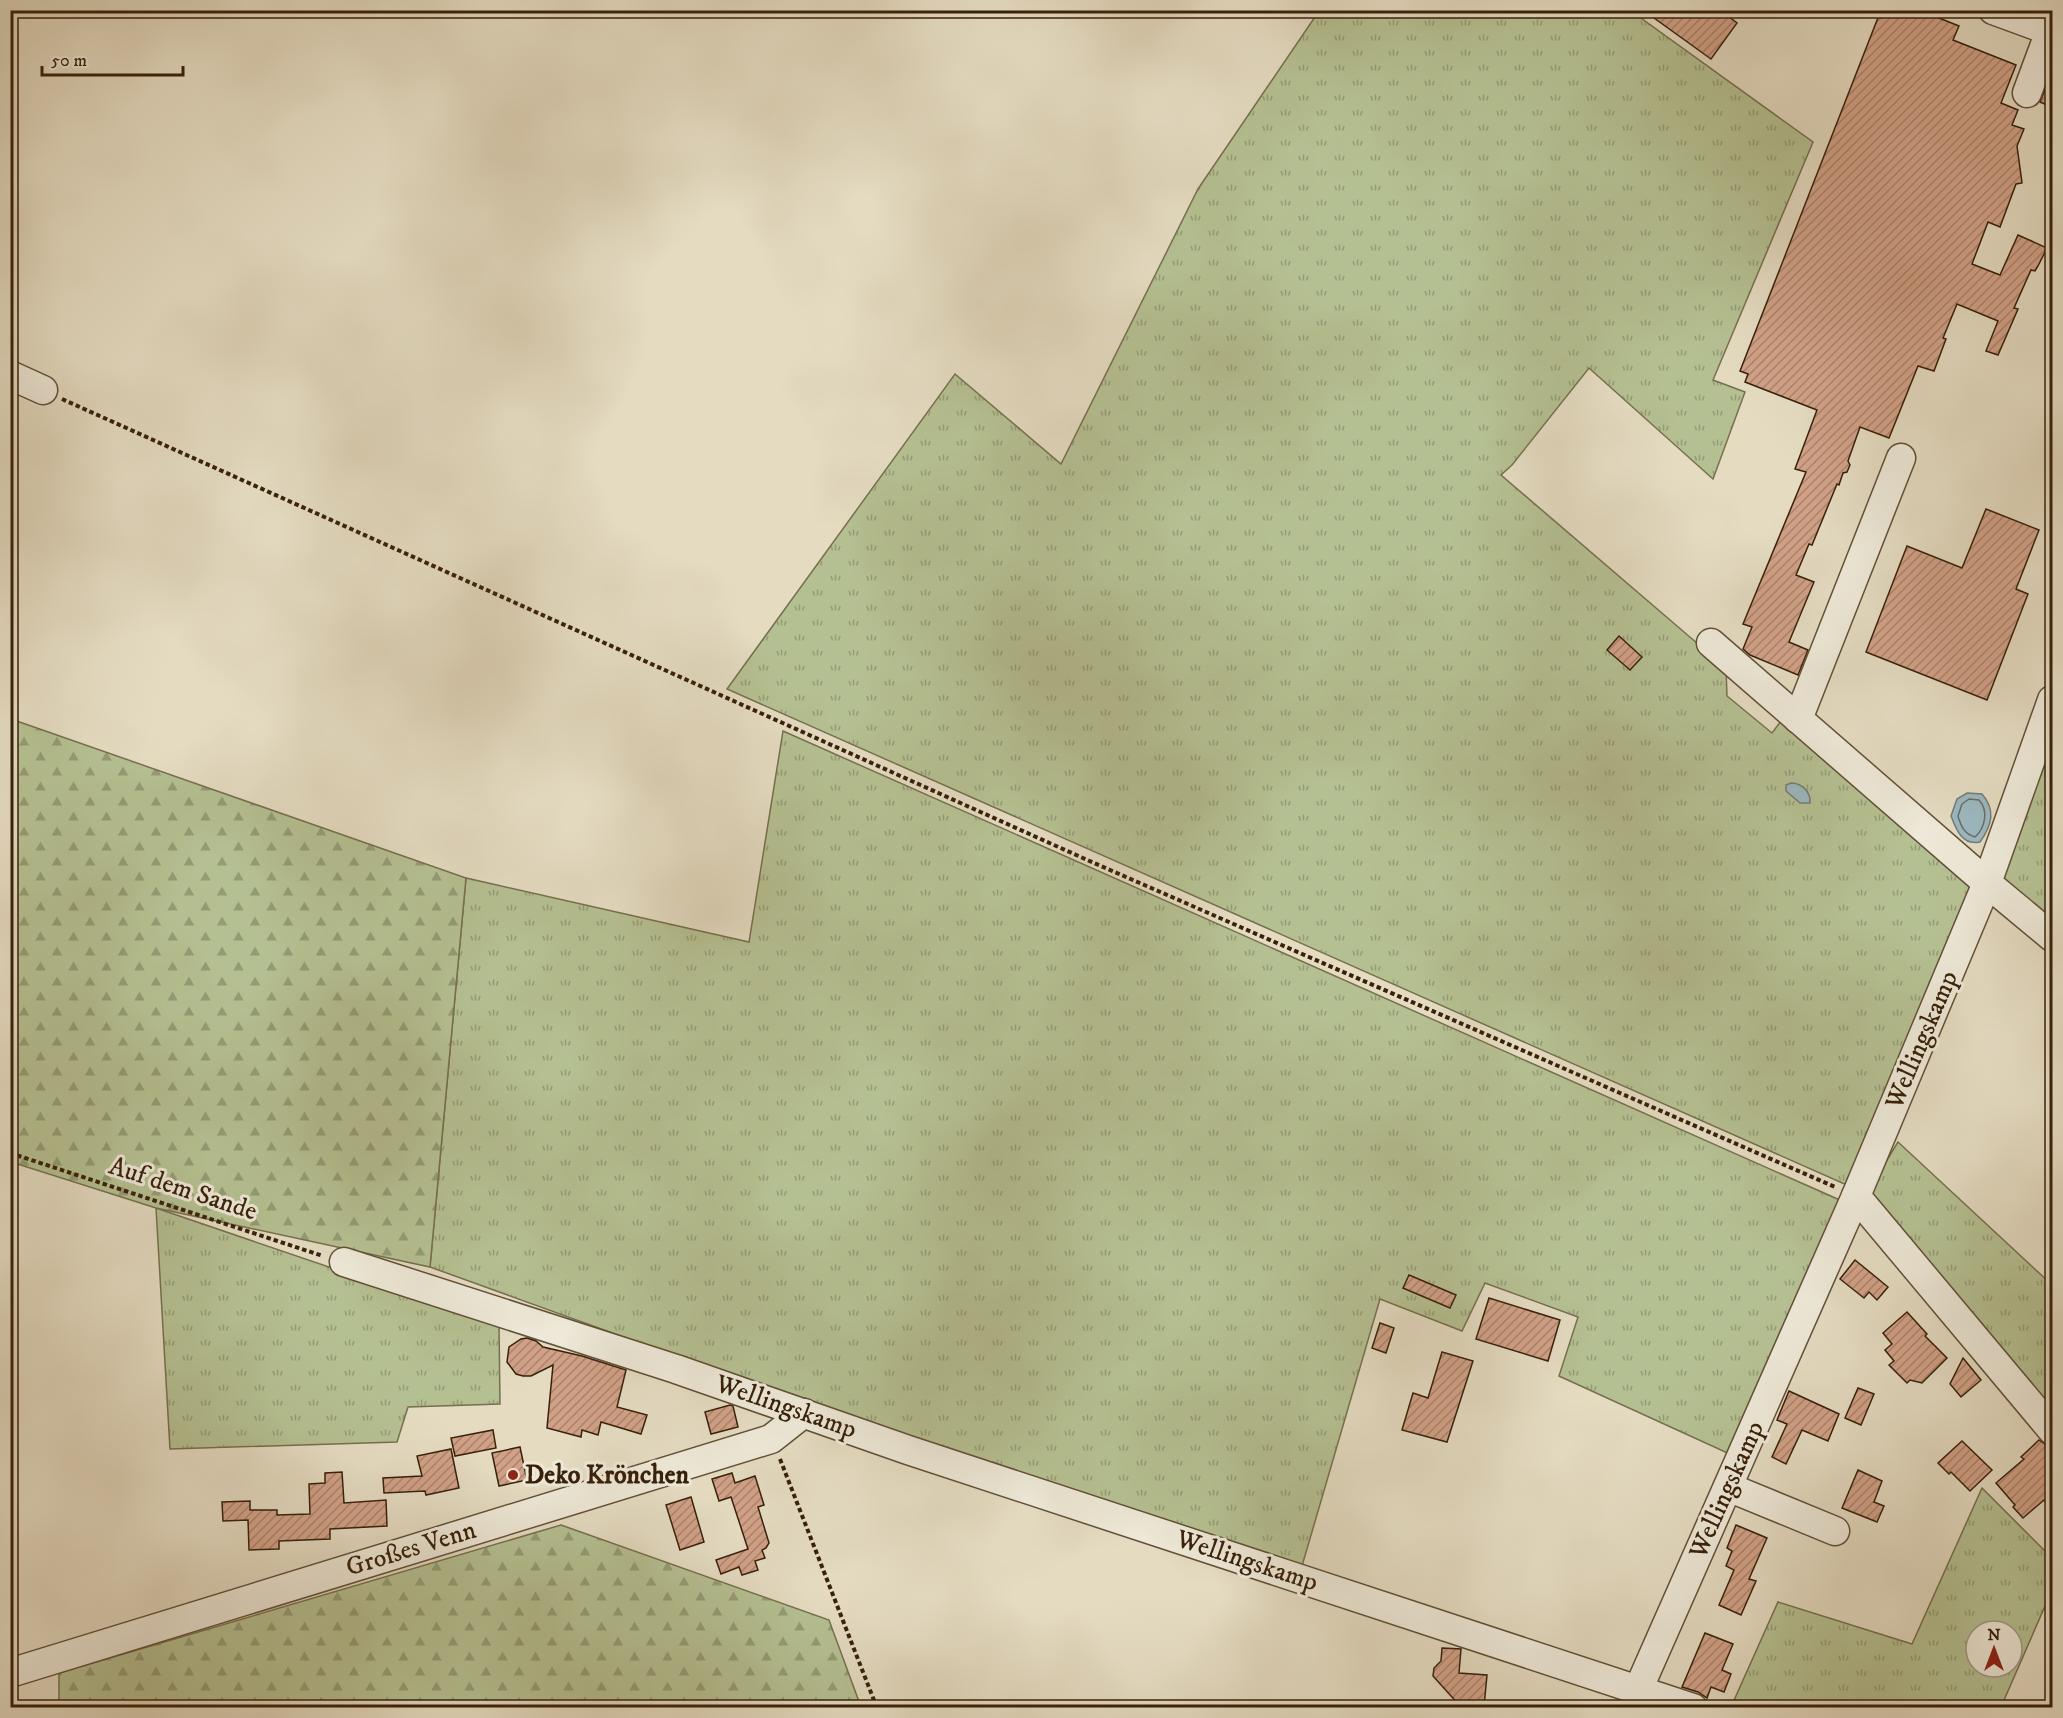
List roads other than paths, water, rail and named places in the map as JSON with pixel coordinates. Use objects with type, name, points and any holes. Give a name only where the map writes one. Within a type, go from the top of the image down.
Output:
[{"type":"street","points":[[1993,10],[2050,31],[2026,93]]},
{"type":"street","points":[[10,375],[43,390]]},
{"type":"street","points":[[1797,719],[1901,458]]},
{"type":"street","points":[[1711,643],[2052,937]]},
{"type":"street","name":"Wellingskamp","points":[[344,1262],[676,1369],[930,1457],[1638,1690],[1856,1196],[1987,883],[2052,700]]},
{"type":"street","points":[[1856,1196],[2052,1430]]},
{"type":"street","name":"Großes Venn","points":[[10,1672],[771,1439],[804,1413]]},
{"type":"street","points":[[1728,1486],[1835,1531]]},
{"type":"street","points":[[1638,1690],[1693,1707]]},
{"type":"water","points":[[1791,783],[1805,789],[1810,803],[1800,803],[1786,791],[1786,785]]},
{"type":"water","points":[[1967,793],[1982,794],[1991,812],[1990,824],[1980,842],[1974,843],[1964,839],[1951,816],[1957,799]]},
{"type":"place","name":"Deko Krönchen","points":[[513,1475]]}]
